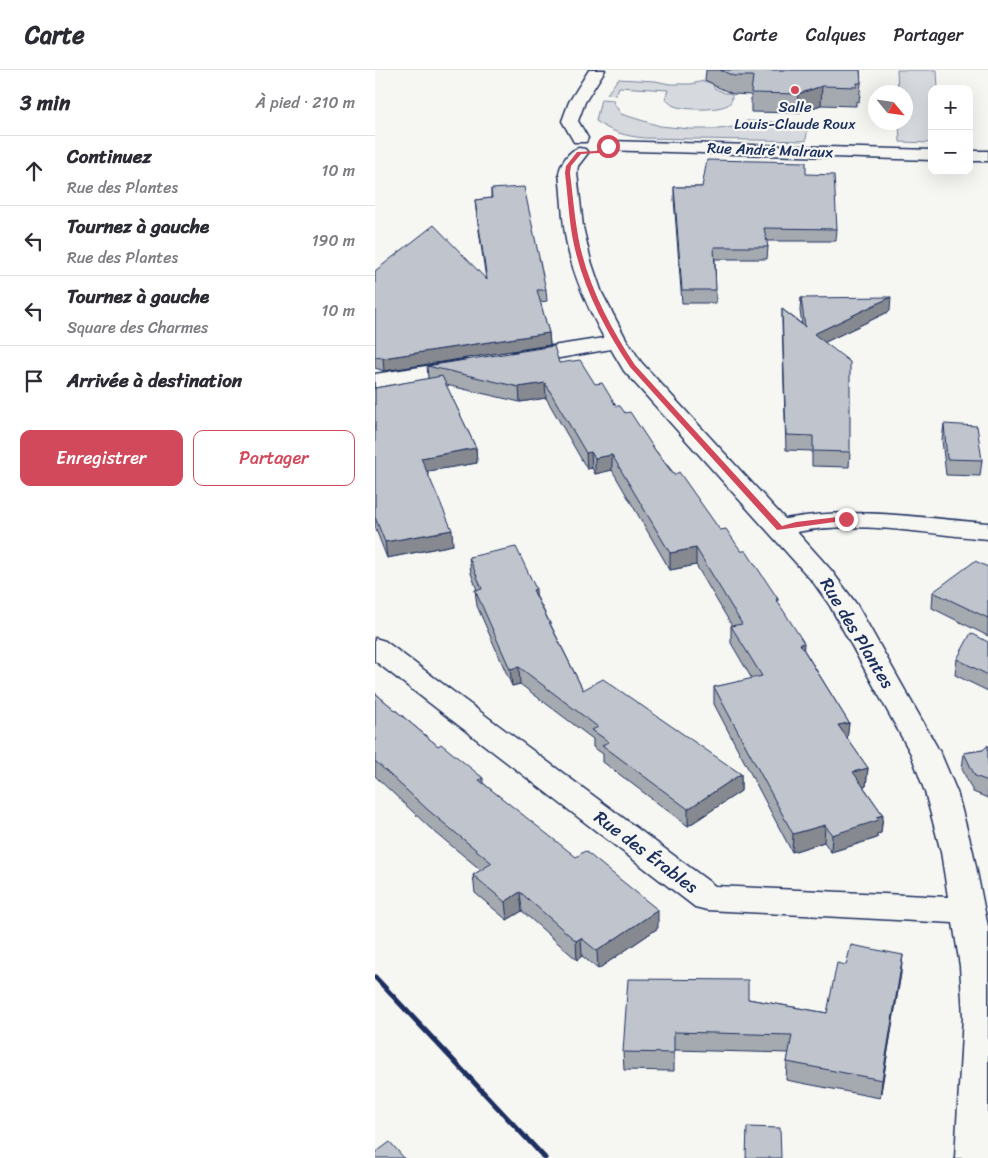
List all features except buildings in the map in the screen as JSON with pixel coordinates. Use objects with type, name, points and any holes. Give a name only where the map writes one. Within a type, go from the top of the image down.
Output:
[{"type":"street","points":[[580,145],[569,121],[577,102],[597,70]]},
{"type":"street","name":"Rue André Malraux","points":[[580,145],[597,152],[608,146],[928,155]]},
{"type":"street","name":"Rue des Plantes","points":[[580,145],[569,166],[568,173],[577,245],[599,311],[632,366],[780,528],[822,576],[843,605],[926,754],[941,792],[957,852],[978,966],[981,1016],[975,1158]]},
{"type":"street","points":[[973,156],[988,156]]},
{"type":"street","points":[[375,381],[617,342]]},
{"type":"street","points":[[780,528],[796,524],[846,519],[988,531]]},
{"type":"street","name":"Rue des Érables","points":[[375,647],[707,898],[969,911]]},
{"type":"shaded area","points":[[897,70],[937,70],[938,85],[928,85],[928,143],[900,142],[899,130],[913,130],[913,85],[898,85]]},
{"type":"shaded area","points":[[618,79],[655,81],[670,84],[691,84],[704,81],[714,84],[714,88],[725,93],[732,93],[732,99],[730,103],[718,108],[693,109],[672,105],[665,99],[668,90],[619,87],[616,95],[607,94]]},
{"type":"shaded area","points":[[601,99],[614,100],[613,102],[621,114],[660,126],[719,129],[734,127],[747,121],[808,124],[806,141],[644,138],[631,136],[613,131],[596,121]]},
{"type":"railway","points":[[375,977],[545,1158]]},
{"type":"place","name":"Salle Louis-Claude Roux","points":[[795,90]]},
{"type":"route","points":[[608,146],[602,151],[579,153],[569,166],[568,173],[577,245],[588,282],[599,311],[632,366],[780,528],[796,524],[846,519]]}]
